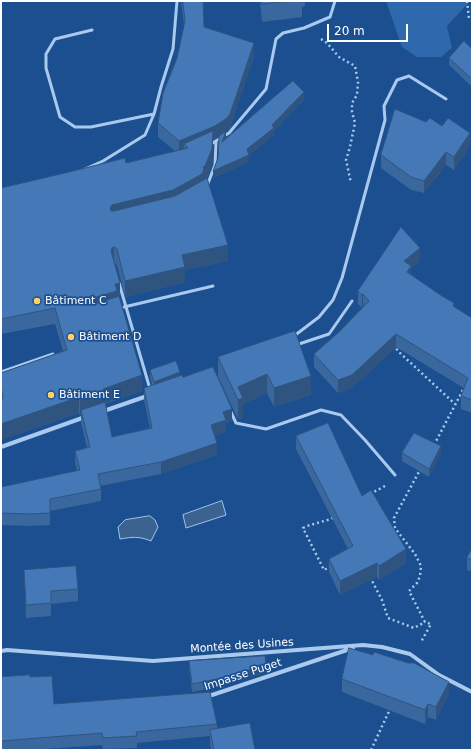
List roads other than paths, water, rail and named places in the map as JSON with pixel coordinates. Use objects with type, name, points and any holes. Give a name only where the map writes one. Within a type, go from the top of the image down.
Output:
[{"type":"street","points":[[94,414],[154,393]]},
{"type":"street","points":[[1,447],[87,417]]},
{"type":"street","name":"Montée des Usines","points":[[1,651],[7,650],[153,661],[363,645],[382,647],[410,654],[439,675],[472,692]]},
{"type":"street","name":"Impasse Puget","points":[[203,698],[363,645]]},
{"type":"lane","points":[[79,172],[103,161],[145,135],[154,114],[173,49],[177,1]]},
{"type":"lane","points":[[209,145],[229,133],[266,89],[276,39],[283,32],[304,28],[330,17],[335,1]]},
{"type":"lane","points":[[92,30],[55,39],[46,54],[46,68],[60,117],[75,127],[91,127],[154,114]]},
{"type":"lane","points":[[288,340],[319,317],[333,300],[342,278],[385,120],[384,106],[397,80],[409,76],[446,99]]},
{"type":"lane","points":[[204,192],[215,165],[216,142]]},
{"type":"lane","points":[[118,279],[125,307],[154,393]]},
{"type":"lane","points":[[118,309],[213,286]]},
{"type":"lane","points":[[295,345],[329,334],[352,301]]},
{"type":"lane","points":[[1,372],[53,354]]},
{"type":"lane","points":[[229,409],[236,423],[266,430],[321,410],[341,414],[394,475]]},
{"type":"place","name":"Bâtiment C","points":[[37,301]]},
{"type":"place","name":"Bâtiment D","points":[[71,337]]},
{"type":"place","name":"Bâtiment E","points":[[51,395]]}]
